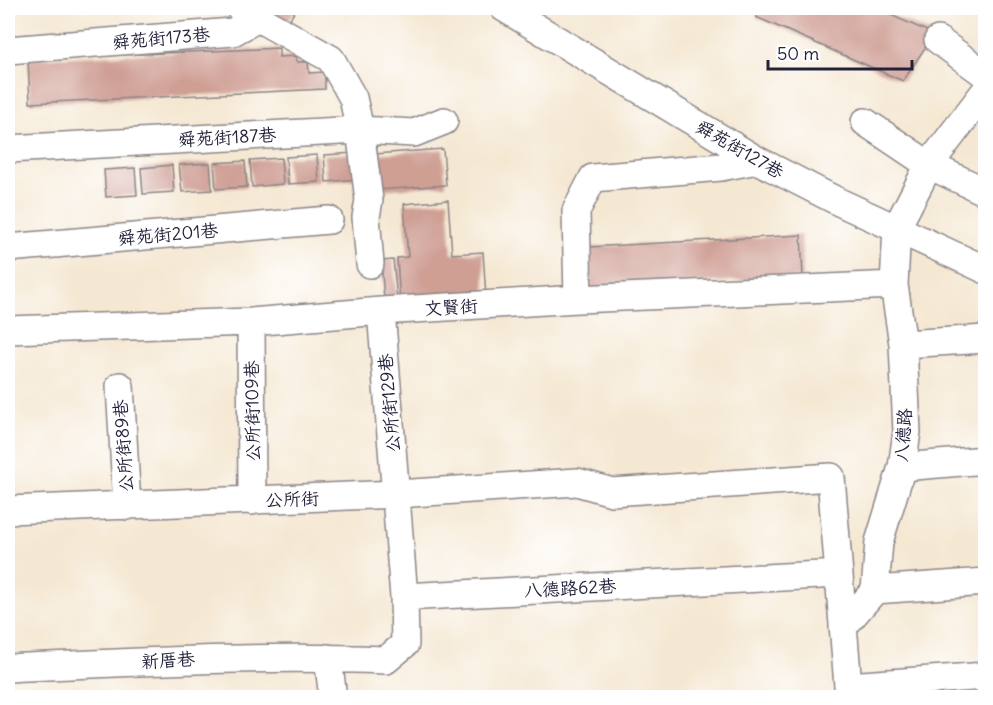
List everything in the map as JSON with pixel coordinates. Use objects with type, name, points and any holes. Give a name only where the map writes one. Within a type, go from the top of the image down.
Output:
[{"type":"street","name":"舜苑街127巷","points":[[504,8],[757,160],[839,202],[986,270]]},
{"type":"street","name":"舜苑街173巷","points":[[8,50],[233,32],[249,13],[331,59],[353,98],[360,130],[369,200],[366,217],[370,264]]},
{"type":"street","points":[[938,40],[986,75]]},
{"type":"street","points":[[897,227],[929,165],[986,90]]},
{"type":"street","name":"舜苑街187巷","points":[[8,149],[360,130],[414,133],[444,121]]},
{"type":"street","points":[[866,122],[929,165],[986,192]]},
{"type":"street","points":[[579,299],[576,211],[593,178],[721,167],[757,160]]},
{"type":"street","name":"舜苑街201巷","points":[[8,248],[329,220]]},
{"type":"street","name":"八德路","points":[[875,590],[879,542],[902,467],[907,432],[903,344],[894,285],[897,227]]},
{"type":"street","name":"文賢街","points":[[8,330],[251,322],[381,311],[579,299],[894,285]]},
{"type":"street","name":"公所街129巷","points":[[381,311],[397,495]]},
{"type":"street","name":"公所街109巷","points":[[251,322],[252,501]]},
{"type":"street","points":[[903,344],[986,339]]},
{"type":"street","name":"公所街89巷","points":[[120,386],[127,506]]},
{"type":"street","points":[[902,467],[986,460]]},
{"type":"street","name":"公所街","points":[[8,510],[397,495],[577,482],[612,492],[831,477],[839,574]]},
{"type":"street","points":[[397,495],[404,597]]},
{"type":"street","points":[[839,574],[848,692],[986,676]]},
{"type":"street","name":"八德路62巷","points":[[404,597],[839,574]]},
{"type":"street","points":[[843,627],[875,590],[986,582]]},
{"type":"street","name":"新厝巷","points":[[8,668],[201,658],[386,660],[405,644],[404,597]]},
{"type":"street","points":[[328,658],[333,698]]},
{"type":"building","points":[[257,8],[297,8],[286,25]]},
{"type":"building","points":[[760,8],[875,8],[934,34],[903,81],[756,17]]},
{"type":"building","points":[[279,48],[279,57],[296,56],[297,62],[308,62],[309,73],[325,72],[325,89],[30,103],[28,59]]},
{"type":"building","points":[[443,149],[446,185],[378,190],[375,154]]},
{"type":"building","points":[[355,153],[357,179],[326,182],[324,155]]},
{"type":"building","points":[[317,155],[319,182],[288,184],[286,157]]},
{"type":"building","points":[[281,158],[283,184],[252,187],[250,160]]},
{"type":"building","points":[[245,161],[247,187],[216,189],[214,163]]},
{"type":"building","points":[[210,163],[212,190],[182,192],[179,165]]},
{"type":"building","points":[[172,165],[174,192],[143,194],[141,168]]},
{"type":"building","points":[[135,168],[137,195],[106,197],[104,170]]},
{"type":"building","points":[[448,200],[452,254],[483,252],[486,297],[400,303],[397,258],[408,257],[404,204]]},
{"type":"building","points":[[801,235],[803,277],[591,289],[589,247]]},
{"type":"building","points":[[393,260],[397,298],[384,299],[381,261]]}]
